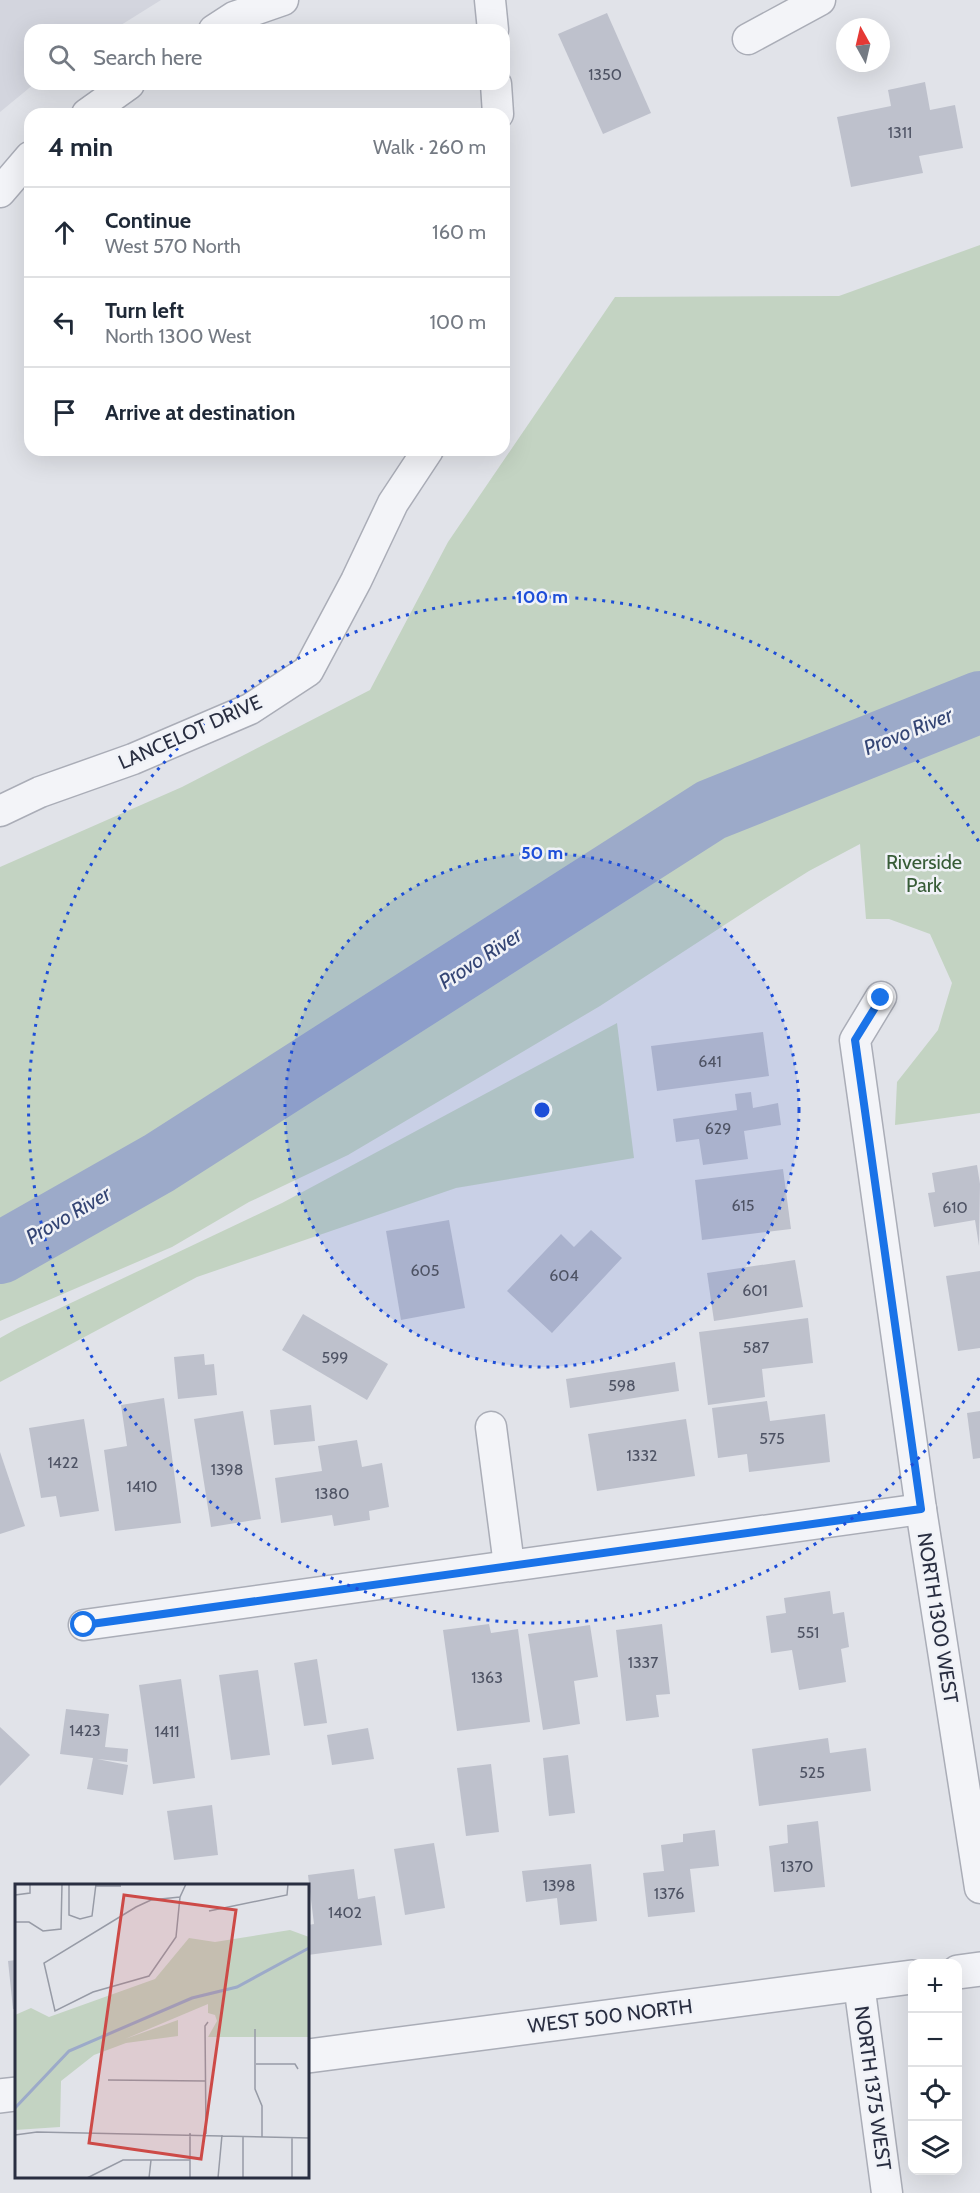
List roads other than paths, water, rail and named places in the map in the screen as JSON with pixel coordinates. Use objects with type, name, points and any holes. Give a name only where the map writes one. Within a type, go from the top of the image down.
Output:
[{"type":"street","points":[[223,24],[234,17],[283,0]]},
{"type":"street","points":[[490,0],[492,24]]},
{"type":"street","points":[[748,39],[820,0]]},
{"type":"street","points":[[95,108],[121,90]]},
{"type":"street","points":[[496,90],[498,108]]},
{"type":"street","points":[[0,192],[24,165]]},
{"type":"street","name":"LANCELOT DRIVE","points":[[0,811],[40,792],[133,759],[250,709],[308,671],[356,581],[393,503],[424,456]]},
{"type":"street","name":"NORTH 1300 WEST","points":[[881,998],[855,1040],[921,1509],[980,1888]]},
{"type":"street","points":[[491,1427],[509,1565]]},
{"type":"street","points":[[84,1625],[921,1509]]},
{"type":"street","points":[[962,1971],[980,1969]]},
{"type":"street","name":"WEST 500 NORTH","points":[[309,2056],[908,1978]]},
{"type":"street","name":"NORTH 1375 WEST","points":[[859,1984],[887,2193]]},
{"type":"street","points":[[0,2096],[15,2094]]},
{"type":"waterway","name":"Provo River","points":[[0,1253],[159,1163],[711,810],[980,702]]},
{"type":"park label","name":"Riverside Park","points":[[924,874]]}]
